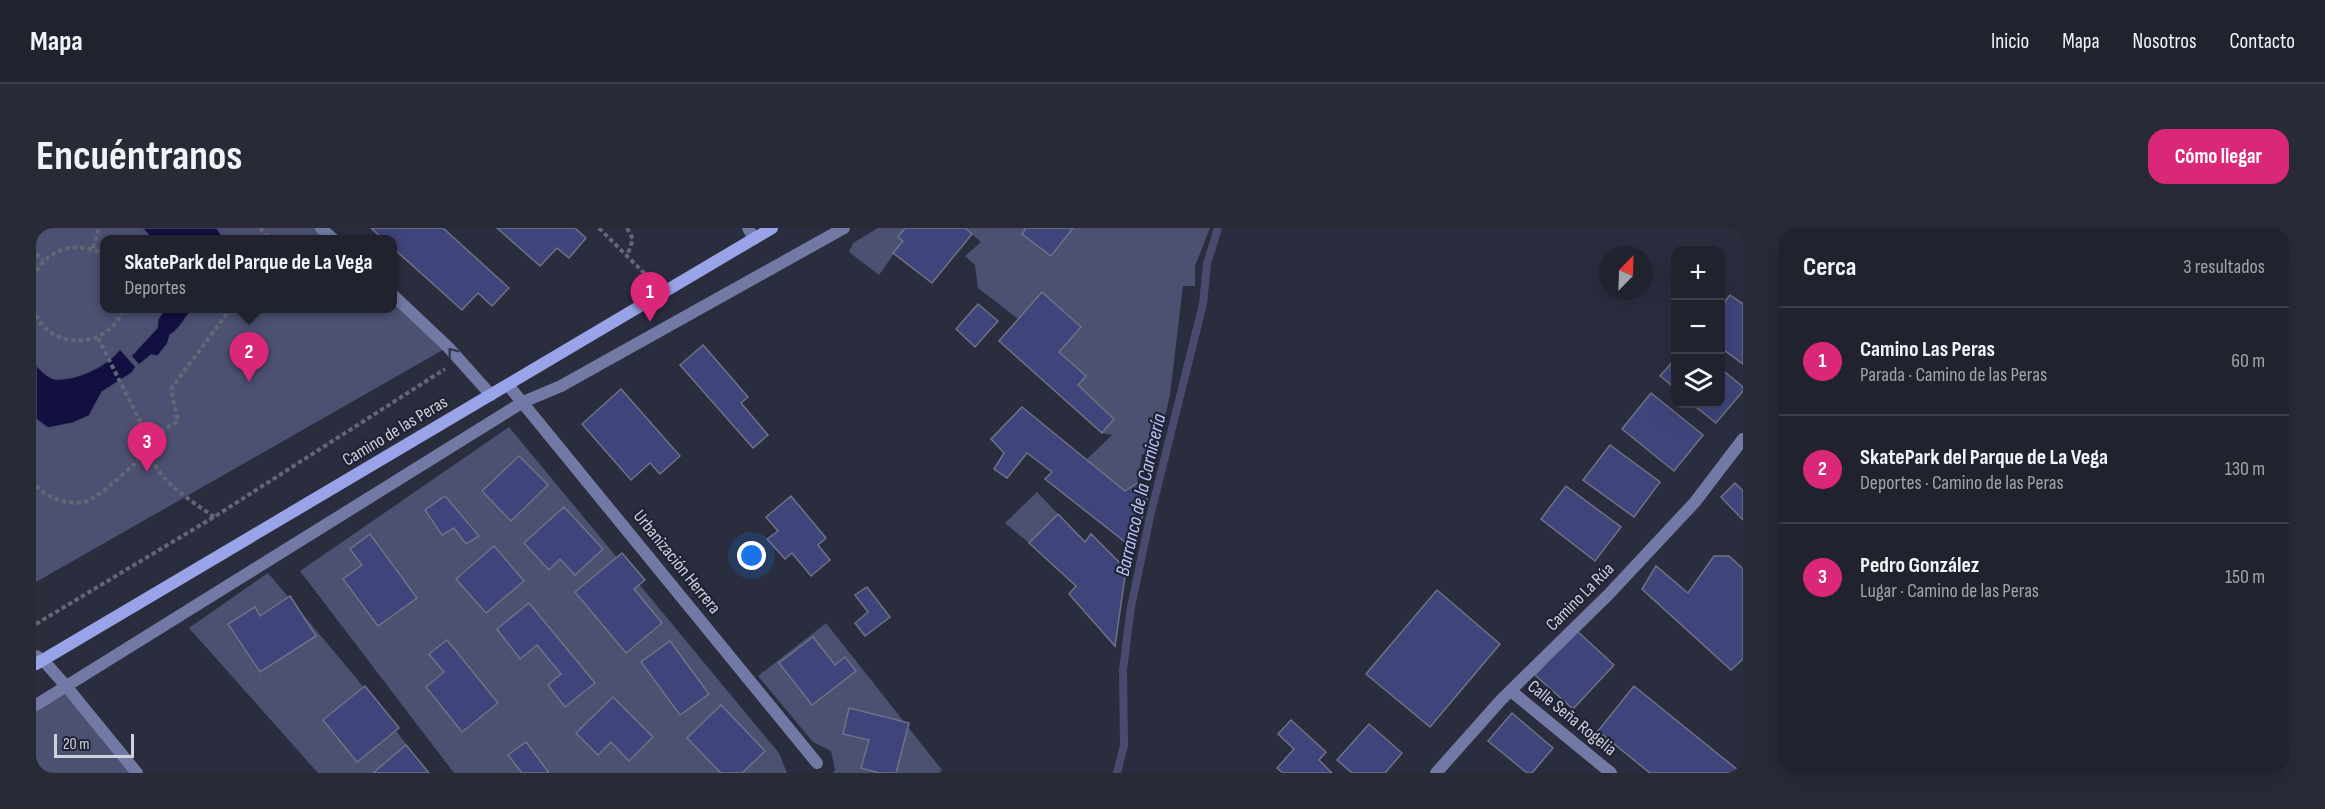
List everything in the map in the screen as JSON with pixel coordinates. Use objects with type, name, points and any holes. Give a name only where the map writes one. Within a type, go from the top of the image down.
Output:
[{"type":"main road","name":"Camino de las Peras","points":[[38,660],[664,293],[751,233],[772,228]]},
{"type":"street","points":[[36,705],[523,402],[561,386],[844,228]]},
{"type":"street","points":[[397,299],[448,347],[491,396]]},
{"type":"street","name":"Urbanización Herrera","points":[[508,385],[817,763]]},
{"type":"street","name":"Camino La Rúa","points":[[1436,773],[1511,691],[1609,594],[1695,502],[1743,439]]},
{"type":"street","points":[[38,660],[66,686],[137,773]]},
{"type":"street","name":"Calle Seña Rogelia","points":[[1511,691],[1611,773]]},
{"type":"path","points":[[93,248],[99,228]]},
{"type":"path","points":[[599,228],[664,293]]},
{"type":"path","points":[[627,228],[633,239],[627,256]]},
{"type":"path","points":[[36,271],[43,260],[58,250],[75,246],[93,248],[100,252]]},
{"type":"path","points":[[36,254],[43,260]]},
{"type":"path","points":[[36,315],[40,323],[56,337],[77,342],[99,338],[112,328],[122,313]]},
{"type":"path","points":[[149,439],[178,421],[171,389],[228,313]]},
{"type":"path","points":[[99,338],[149,439],[148,452],[168,484],[214,517]]},
{"type":"path","points":[[36,624],[214,517],[458,360]]},
{"type":"path","points":[[36,486],[60,502],[85,502],[148,452]]},
{"type":"shaded area","points":[[36,228],[321,228],[329,235],[100,235],[100,313],[397,313],[397,299],[448,347],[36,582]]},
{"type":"shaded area","points":[[138,228],[217,228],[221,235],[148,235]]},
{"type":"shaded area","points":[[878,228],[905,228],[903,241],[879,275],[849,252],[853,243]]},
{"type":"shaded area","points":[[965,228],[1210,228],[1195,266],[1195,286],[1183,286],[1170,395],[1156,455],[1142,454],[1137,483],[1125,491],[1086,460],[1112,435],[1102,433],[999,341],[1018,319],[978,288],[975,265],[965,256],[981,242]]},
{"type":"shaded area","points":[[162,313],[190,313],[177,330],[170,335],[168,343],[158,356],[151,355],[139,365],[131,356],[157,328],[158,319]]},
{"type":"shaded area","points":[[120,349],[136,367],[132,373],[102,392],[89,416],[73,423],[48,428],[36,419],[36,365],[52,378],[64,379],[91,371]]},
{"type":"shaded area","points":[[509,427],[779,753],[787,773],[454,773],[300,571]]},
{"type":"shaded area","points":[[1037,492],[1058,514],[1029,543],[1005,523]]},
{"type":"shaded area","points":[[268,573],[357,679],[428,773],[318,773],[189,628]]},
{"type":"shaded area","points":[[826,623],[942,770],[939,773],[833,773],[835,770],[831,751],[813,742],[758,676]]},
{"type":"shaded area","points":[[66,686],[137,773],[36,773],[36,705]]},
{"type":"building","points":[[371,228],[443,228],[509,288],[492,306],[478,293],[462,310],[397,252],[397,235],[379,235]]},
{"type":"building","points":[[497,228],[575,228],[586,238],[569,258],[557,248],[540,266]]},
{"type":"building","points":[[905,228],[965,228],[972,234],[932,283],[893,253],[903,241],[898,237]]},
{"type":"building","points":[[1026,228],[1073,228],[1051,256],[1022,234]]},
{"type":"building","points":[[1042,292],[1081,327],[1059,352],[1086,376],[1078,385],[1114,419],[1102,433],[999,341]]},
{"type":"building","points":[[1730,295],[1743,304],[1743,364],[1725,351],[1725,302]]},
{"type":"building","points":[[978,304],[998,321],[975,347],[956,329]]},
{"type":"building","points":[[703,345],[748,397],[741,403],[768,435],[753,448],[680,365]]},
{"type":"building","points":[[1671,364],[1671,385],[1660,376]]},
{"type":"building","points":[[1725,372],[1743,387],[1743,391],[1716,423],[1697,408],[1725,408]]},
{"type":"building","points":[[621,389],[680,456],[660,474],[650,463],[631,480],[582,424]]},
{"type":"building","points":[[1651,393],[1703,435],[1674,471],[1622,429]]},
{"type":"building","points":[[1022,407],[1125,491],[1137,483],[1150,487],[1134,549],[1045,479],[1052,472],[1027,453],[1007,478],[994,469],[1004,453],[991,439]]},
{"type":"building","points":[[1610,445],[1660,482],[1634,517],[1583,480]]},
{"type":"building","points":[[519,456],[548,485],[511,521],[482,491]]},
{"type":"building","points":[[1735,483],[1743,491],[1743,520],[1721,497]]},
{"type":"building","points":[[1566,486],[1621,527],[1595,561],[1541,519]]},
{"type":"building","points":[[445,496],[479,536],[466,544],[454,528],[442,535],[425,510]]},
{"type":"building","points":[[791,496],[826,538],[818,545],[830,560],[811,576],[792,553],[785,559],[767,539],[778,531],[766,517]]},
{"type":"building","points":[[564,507],[603,549],[575,575],[560,559],[549,570],[524,543]]},
{"type":"building","points":[[1058,514],[1085,542],[1091,534],[1126,569],[1115,646],[1069,594],[1076,586],[1029,543]]},
{"type":"building","points":[[370,534],[417,598],[378,626],[343,579],[362,565],[350,549]]},
{"type":"building","points":[[494,546],[524,581],[486,613],[456,579]]},
{"type":"building","points":[[622,553],[645,580],[634,589],[662,623],[626,653],[575,592]]},
{"type":"building","points":[[1714,556],[1729,556],[1743,569],[1743,659],[1731,670],[1642,589],[1656,566],[1688,593]]},
{"type":"building","points":[[867,587],[890,617],[865,636],[855,623],[868,612],[855,595]]},
{"type":"building","points":[[1437,590],[1500,644],[1430,727],[1366,674]]},
{"type":"building","points":[[290,596],[316,636],[260,672],[228,624],[255,607],[260,616]]},
{"type":"building","points":[[529,603],[595,683],[565,707],[548,685],[561,674],[537,645],[520,659],[497,629]]},
{"type":"building","points":[[1576,630],[1614,665],[1573,709],[1535,675]]},
{"type":"building","points":[[813,637],[835,665],[845,657],[856,671],[812,705],[779,663]]},
{"type":"building","points":[[447,640],[498,703],[462,732],[426,687],[444,672],[429,654]]},
{"type":"building","points":[[670,641],[709,694],[680,715],[641,662]]},
{"type":"building","points":[[365,686],[399,728],[357,762],[323,720]]},
{"type":"building","points":[[1634,686],[1739,771],[1738,773],[1650,773],[1598,731]]},
{"type":"building","points":[[613,697],[653,737],[629,761],[611,742],[598,755],[576,733]]},
{"type":"building","points":[[721,705],[765,751],[742,773],[721,773],[687,738]]},
{"type":"building","points":[[849,708],[909,723],[896,773],[879,773],[861,768],[869,740],[843,734]]},
{"type":"building","points":[[1512,713],[1553,748],[1532,773],[1527,773],[1488,741]]},
{"type":"building","points":[[1291,720],[1326,752],[1319,760],[1332,773],[1283,773],[1277,768],[1294,749],[1278,734]]},
{"type":"building","points":[[1369,724],[1402,753],[1385,773],[1352,773],[1337,760]]},
{"type":"building","points":[[526,742],[549,773],[522,773],[508,755]]},
{"type":"building","points":[[406,745],[429,773],[373,773]]},
{"type":"waterway","name":"Barranco de la Carnicería","points":[[1117,773],[1124,745],[1123,670],[1131,607],[1150,517],[1203,304],[1207,264],[1218,228]]},
{"type":"place","name":"Camino Las Peras","points":[[650,322]]},
{"type":"place","name":"SkatePark del Parque de La Vega","points":[[249,382]]},
{"type":"place","name":"Pedro González","points":[[147,472]]}]
